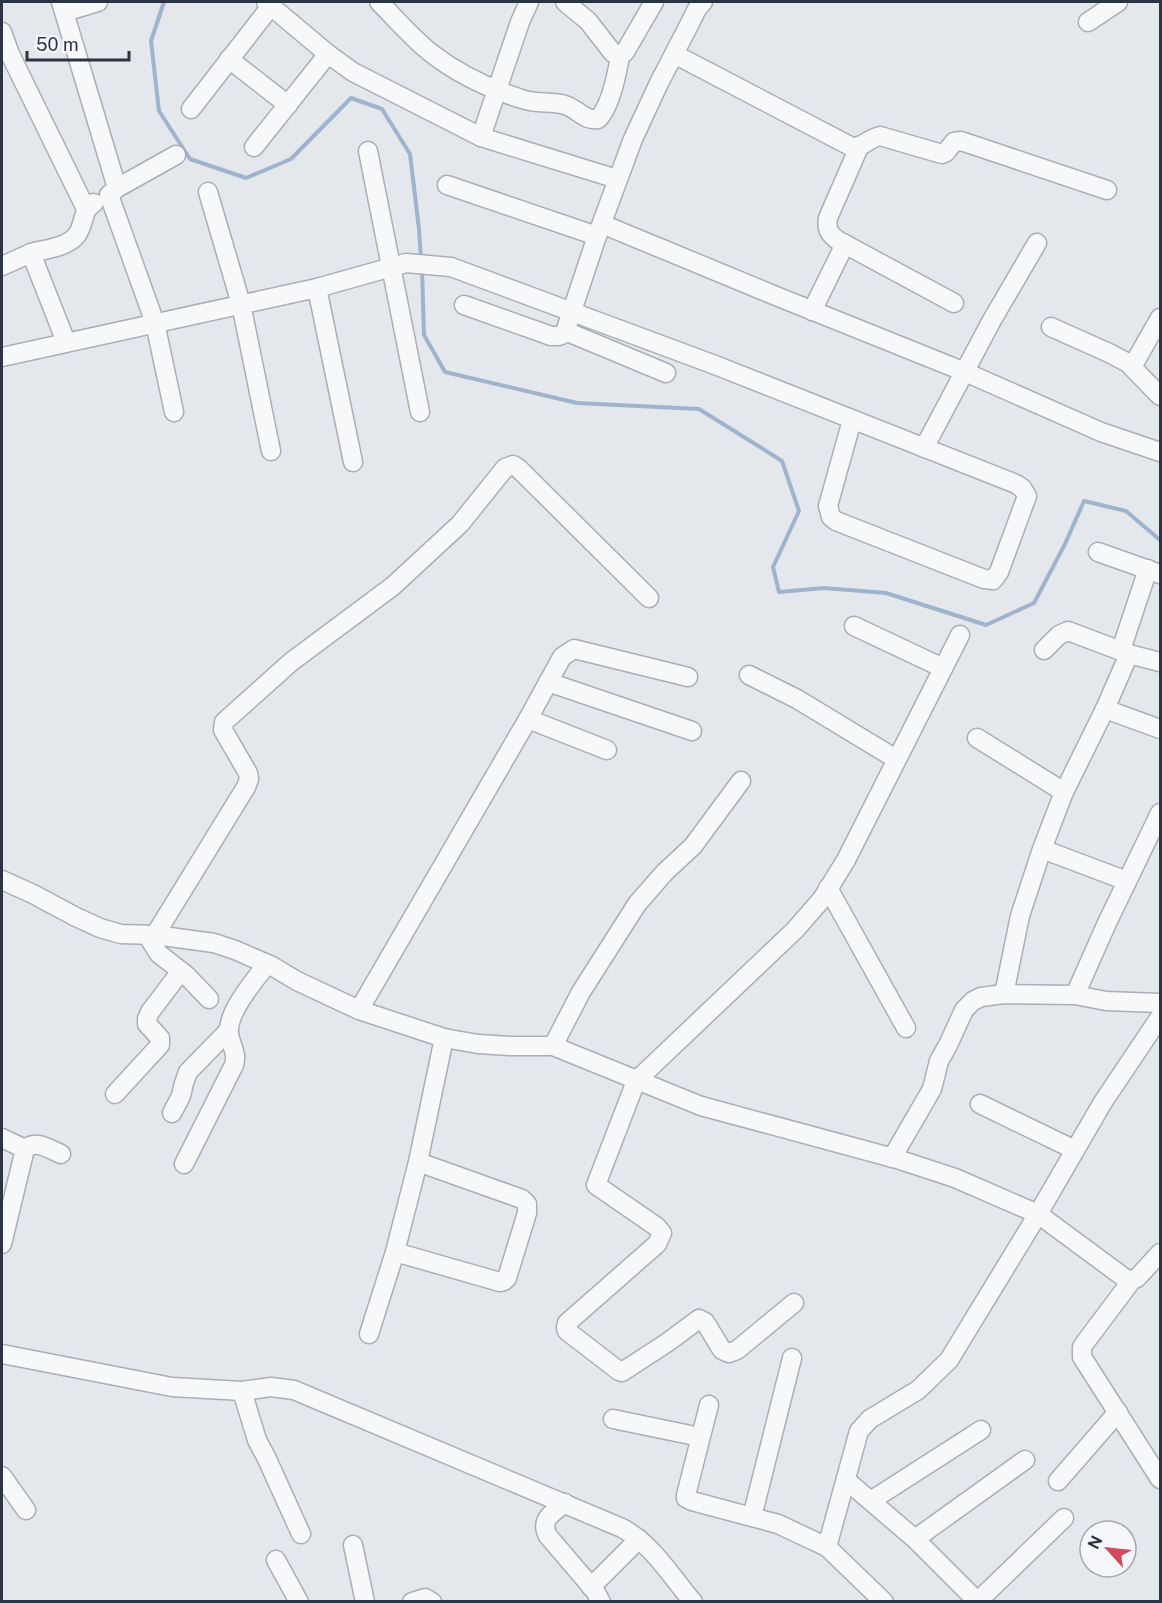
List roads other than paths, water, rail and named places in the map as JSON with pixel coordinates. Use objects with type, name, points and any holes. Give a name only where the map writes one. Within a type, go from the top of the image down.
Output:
[{"type":"street","points":[[98,2],[63,7],[113,191],[154,323],[174,412]]},
{"type":"street","points":[[379,2],[430,52],[452,68],[497,90],[537,103],[564,105],[587,119],[598,119],[602,114],[616,80],[620,56],[625,52],[654,2]]},
{"type":"street","points":[[481,137],[529,2]]},
{"type":"street","points":[[565,2],[581,14],[613,53],[620,56]]},
{"type":"street","points":[[1089,22],[1118,2]]},
{"type":"street","points":[[191,109],[268,4],[353,72],[481,137],[617,179]]},
{"type":"street","points":[[568,332],[566,329],[617,179],[696,4]]},
{"type":"street","points":[[2,32],[10,54],[87,209]]},
{"type":"street","points":[[254,147],[328,54]]},
{"type":"street","points":[[674,54],[855,148],[880,136],[942,154],[954,141],[962,141],[1107,190]]},
{"type":"street","points":[[229,59],[288,105]]},
{"type":"street","points":[[859,147],[827,222],[830,234],[954,303]]},
{"type":"street","points":[[368,151],[399,265],[420,412]]},
{"type":"street","points":[[2,266],[31,253],[70,241],[80,230],[90,205],[176,155]]},
{"type":"street","points":[[447,185],[599,230],[965,372],[1101,432],[1161,452]]},
{"type":"street","points":[[208,192],[241,304],[271,451]]},
{"type":"street","points":[[924,448],[992,320],[1037,243]]},
{"type":"street","points":[[812,311],[845,244]]},
{"type":"street","points":[[31,253],[66,342]]},
{"type":"street","points":[[2,357],[317,288],[399,265],[451,267],[715,365],[1016,484],[1027,496],[999,572],[993,580],[984,579],[836,521],[831,517],[828,506],[852,420]]},
{"type":"street","points":[[317,288],[353,462]]},
{"type":"street","points":[[464,305],[551,336],[559,336],[568,332],[666,373]]},
{"type":"street","points":[[1132,367],[1161,318]]},
{"type":"street","points":[[1051,327],[1120,358],[1161,396]]},
{"type":"street","points":[[151,935],[249,779],[248,773],[223,730],[224,722],[291,662],[393,586],[460,524],[505,468],[513,465],[518,468],[649,598]]},
{"type":"street","points":[[1004,994],[1020,915],[1042,849],[1064,792],[1105,709],[1154,571],[1098,552]]},
{"type":"street","points":[[854,626],[943,668]]},
{"type":"street","points":[[1044,650],[1059,635],[1068,631],[1125,652],[1161,662]]},
{"type":"street","points":[[794,1303],[737,1350],[729,1353],[722,1350],[705,1322],[699,1319],[622,1372],[566,1328],[567,1323],[657,1244],[662,1237],[657,1227],[596,1185],[636,1081],[795,930],[822,899],[846,860],[960,635]]},
{"type":"street","points":[[359,1010],[562,657],[574,649],[688,677]]},
{"type":"street","points":[[749,675],[805,703],[896,759]]},
{"type":"street","points":[[548,682],[692,731]]},
{"type":"street","points":[[1105,709],[1161,729]]},
{"type":"street","points":[[528,719],[607,750]]},
{"type":"street","points":[[977,738],[1064,792]]},
{"type":"street","points":[[553,1046],[581,992],[637,904],[665,872],[693,846],[741,781]]},
{"type":"street","points":[[1075,995],[1161,813]]},
{"type":"street","points":[[1042,849],[1127,881]]},
{"type":"street","points":[[2,880],[100,928],[121,934],[151,935],[214,943],[267,964],[359,1010],[444,1038],[478,1044],[553,1046],[701,1107],[892,1158],[955,1178],[1038,1214],[1126,1279],[1132,1280]]},
{"type":"street","points":[[828,888],[906,1028]]},
{"type":"street","points":[[151,935],[159,954],[181,971],[209,999]]},
{"type":"street","points":[[172,1113],[181,1096],[188,1072],[228,1031],[240,1000],[267,964]]},
{"type":"street","points":[[115,1094],[160,1046],[160,1038],[147,1024],[147,1019],[181,971]]},
{"type":"street","points":[[892,1158],[932,1089],[939,1061],[964,1010],[973,1001],[1004,994],[1075,995],[1106,1001],[1161,1003]]},
{"type":"street","points":[[827,1547],[859,1431],[870,1419],[918,1390],[949,1360],[1103,1102],[1161,1017]]},
{"type":"street","points":[[184,1164],[234,1065],[236,1054],[228,1031]]},
{"type":"street","points":[[369,1334],[395,1251],[418,1162],[444,1038]]},
{"type":"street","points":[[980,1104],[1075,1150]]},
{"type":"street","points":[[2,1138],[25,1149]]},
{"type":"street","points":[[2,1244],[25,1149],[28,1145],[39,1144],[61,1154]]},
{"type":"street","points":[[395,1251],[500,1282],[504,1281],[507,1278],[527,1213],[527,1204],[522,1199],[418,1162]]},
{"type":"street","points":[[1161,1253],[1142,1274],[1132,1280],[1082,1347],[1082,1357],[1161,1479]]},
{"type":"street","points":[[2,1354],[172,1387],[242,1391],[271,1387],[294,1390],[615,1524],[648,1547],[693,1602]]},
{"type":"street","points":[[752,1517],[792,1358]]},
{"type":"street","points":[[242,1391],[257,1440],[301,1534]]},
{"type":"street","points":[[709,1405],[686,1498],[692,1502],[778,1524],[827,1547],[884,1602]]},
{"type":"street","points":[[1058,1481],[1118,1412]]},
{"type":"street","points":[[612,1419],[700,1437]]},
{"type":"street","points":[[872,1500],[981,1430]]},
{"type":"street","points":[[915,1539],[1025,1460]]},
{"type":"street","points":[[2,1476],[26,1510]]},
{"type":"street","points":[[846,1480],[915,1539],[978,1601],[1064,1518]]},
{"type":"street","points":[[565,1503],[545,1521],[545,1530],[596,1594],[639,1539]]},
{"type":"street","points":[[353,1545],[365,1602]]},
{"type":"street","points":[[276,1560],[299,1602]]},
{"type":"street","points":[[412,1602],[425,1598],[432,1602]]},
{"type":"waterway","points":[[164,2],[151,41],[159,111],[190,159],[246,178],[291,159],[351,98],[382,109],[410,154],[421,259]]},
{"type":"waterway","points":[[422,270],[424,335],[445,372],[577,403],[699,409],[782,461],[799,511],[773,567],[779,592],[824,588],[886,593],[986,625],[1034,603],[1065,544],[1084,501],[1126,511],[1160,540]]}]
